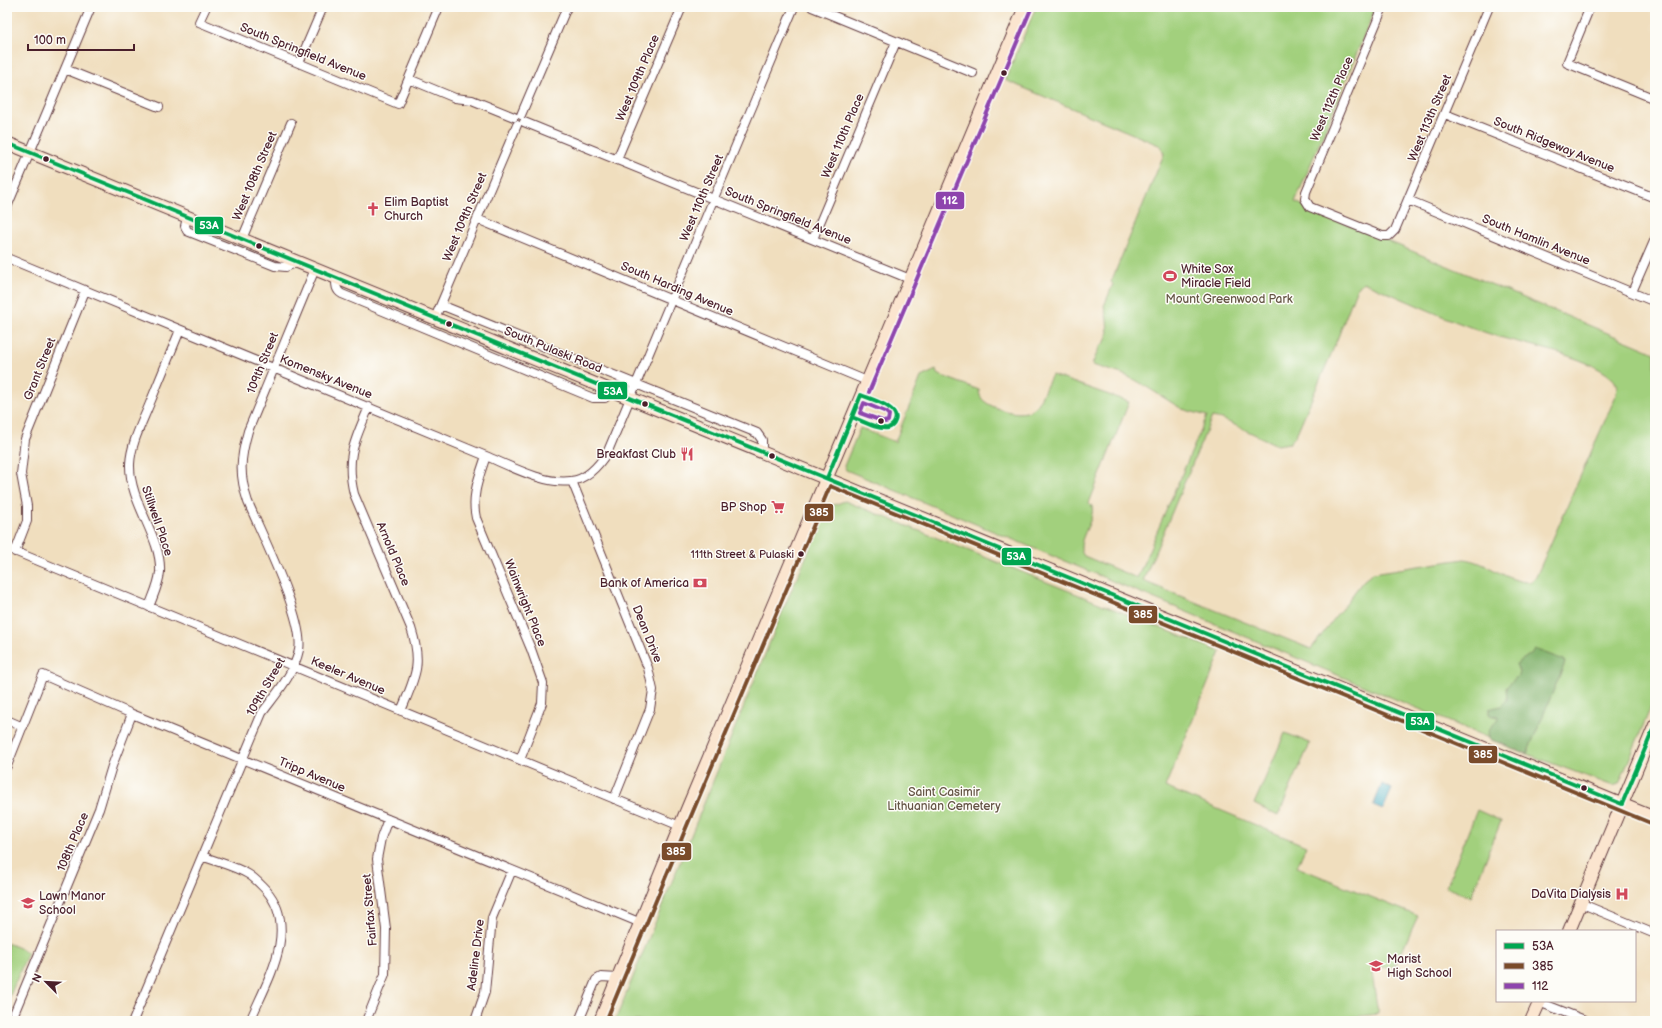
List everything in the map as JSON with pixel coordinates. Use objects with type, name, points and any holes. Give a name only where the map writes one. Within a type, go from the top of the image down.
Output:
[{"type":"main road","points":[[600,1021],[680,826],[1025,7]]},
{"type":"main road","name":"South Pulaski Road","points":[[7,143],[1655,818]]},
{"type":"main road","points":[[1569,930],[1655,725]]},
{"type":"main road","points":[[1531,1021],[1539,1002]]},
{"type":"street","points":[[7,207],[91,7]]},
{"type":"street","name":"South Springfield Avenue","points":[[206,7],[200,22],[398,104],[408,79],[455,98],[472,100],[910,280]]},
{"type":"street","points":[[299,64],[323,7]]},
{"type":"street","points":[[408,79],[439,7]]},
{"type":"street","name":"West 109th Street","points":[[435,318],[566,7]]},
{"type":"street","name":"West 109th Place","points":[[617,159],[682,7]]},
{"type":"street","name":"West 110th Street","points":[[572,481],[585,476],[600,465],[608,451],[794,7]]},
{"type":"street","points":[[812,7],[973,73]]},
{"type":"street","name":"West 112th Place","points":[[1383,7],[1306,192],[1306,201],[1310,207],[1382,236],[1389,236]]},
{"type":"street","name":"West 113th Street","points":[[1389,236],[1395,230],[1489,7]]},
{"type":"street","points":[[1590,7],[1567,63],[1655,99]]},
{"type":"street","name":"West 110th Place","points":[[813,240],[896,42]]},
{"type":"street","points":[[65,69],[159,107]]},
{"type":"street","name":"South Ridgeway Avenue","points":[[1445,114],[1655,198]]},
{"type":"street","name":"West 108th Street","points":[[242,239],[291,123]]},
{"type":"street","name":"South Hamlin Avenue","points":[[1408,200],[1655,302]]},
{"type":"street","points":[[186,217],[184,226],[186,231],[274,266],[286,267],[298,262]]},
{"type":"street","name":"South Harding Avenue","points":[[477,219],[867,381]]},
{"type":"street","points":[[1632,292],[1655,239]]},
{"type":"street","name":"Komensky Avenue","points":[[7,258],[538,477],[554,481],[572,481]]},
{"type":"street","name":"109th Street","points":[[133,1021],[262,713],[282,686],[293,666],[299,650],[299,637],[292,603],[248,502],[243,486],[240,467],[242,450],[248,431],[315,269]]},
{"type":"street","points":[[336,277],[336,287],[338,292],[342,294],[586,395],[600,399],[605,398],[612,390]]},
{"type":"street","name":"Grant Street","points":[[15,552],[27,521],[27,506],[21,474],[25,438],[85,291]]},
{"type":"street","name":"South Pulaski Road","points":[[441,305],[757,433],[762,440],[762,452]]},
{"type":"street","name":"Stillwell Place","points":[[149,607],[158,583],[160,563],[158,552],[136,498],[130,474],[130,463],[135,439],[180,330]]},
{"type":"street","name":"Arnold Place","points":[[369,407],[354,441],[350,460],[350,473],[354,494],[411,628],[417,646],[415,675],[401,711]]},
{"type":"street","name":"Wainwright Place","points":[[486,456],[475,487],[476,518],[531,649],[542,683],[542,704],[520,760]]},
{"type":"street","name":"Dean Drive","points":[[572,481],[648,668],[653,690],[647,718],[614,799]]},
{"type":"street","name":"Keeler Avenue","points":[[7,548],[680,826]]},
{"type":"street","name":"Tripp Avenue","points":[[23,726],[43,675],[132,714],[641,923]]},
{"type":"street","name":"108th Place","points":[[11,1021],[99,809],[112,766],[132,714]]},
{"type":"street","points":[[7,720],[23,726],[7,766]]},
{"type":"street","name":"Fairfax Street","points":[[366,1021],[385,974],[386,929],[377,859],[379,843],[388,819]]},
{"type":"street","points":[[202,856],[254,878],[271,896],[278,910],[282,930],[280,946],[277,957],[250,1021]]},
{"type":"street","name":"Adeline Drive","points":[[475,1021],[485,992],[492,918],[512,870]]},
{"type":"street","points":[[1580,903],[1655,934]]},
{"type":"street","points":[[579,1021],[596,980],[601,977],[618,978]]},
{"type":"street","points":[[1541,1002],[1586,1021]]},
{"type":"green space","name":"Mount Greenwood Park","points":[[1036,7],[1376,7],[1295,202],[1655,353],[1655,697],[1619,784],[1613,786],[1527,754],[846,470],[844,466],[860,428],[895,442],[921,377],[936,370],[937,374],[979,390],[981,398],[986,403],[1015,413],[1022,413],[1034,408],[1052,375],[1129,402],[1089,503],[1092,506],[1091,519],[1083,538],[1081,550],[1084,556],[1137,578],[1207,416],[1182,409],[1137,381],[1122,374],[1092,365],[1099,348],[1105,342],[1108,334],[1104,306],[1113,284],[1111,282],[1164,154],[1161,146],[1005,80]],"holes":[[[1363,282],[1471,327],[1570,356],[1600,370],[1612,378],[1616,383],[1617,392],[1614,400],[1536,577],[1530,582],[1522,581],[1506,576],[1481,564],[1464,559],[1373,573],[1363,581],[1311,649],[1143,581],[1212,417],[1222,419],[1277,445],[1290,443],[1296,435],[1335,345],[1356,290]]]},
{"type":"green space","name":"Saint Casimir Lithuanian Cemetery","points":[[845,501],[1221,652],[1165,787],[1306,846],[1297,867],[1418,916],[1395,966],[1377,968],[1371,966],[1378,1014],[1321,1021],[615,1021],[788,598],[828,507]]},
{"type":"green space","points":[[1534,649],[1564,660],[1565,663],[1527,754],[1489,739],[1488,732],[1498,718],[1497,715],[1492,716],[1489,714],[1489,709],[1501,706],[1507,700],[1506,688],[1518,676],[1519,672],[1516,664],[1531,654]]},
{"type":"green space","points":[[1285,733],[1310,743],[1278,816],[1254,804]]},
{"type":"green space","points":[[1477,810],[1501,821],[1471,897],[1446,887]]},
{"type":"green space","points":[[7,943],[28,952],[7,1003]]},
{"type":"water","points":[[1382,784],[1392,789],[1383,810],[1373,806]]},
{"type":"transit line","name":"112","points":[[869,392],[1031,9]]},
{"type":"transit line","name":"53A","points":[[7,143],[1622,804]]},
{"type":"transit line","name":"53A","points":[[861,395],[884,404],[889,408],[896,416],[892,425],[888,428],[880,428],[852,417],[861,395]]},
{"type":"transit line","name":"112","points":[[864,403],[886,412],[889,415],[888,421],[885,422],[860,413],[864,403]]},
{"type":"transit line","name":"53A","points":[[827,478],[852,417]]},
{"type":"transit line","name":"385","points":[[606,1021],[830,486],[1653,824]]},
{"type":"transit line","name":"53A","points":[[1622,804],[1655,725]]},
{"type":"place","name":"Elim Baptist Church","points":[[373,209]]},
{"type":"place","name":"White Sox Miracle Field","points":[[1170,276]]},
{"type":"place","name":"Breakfast Club","points":[[687,454]]},
{"type":"place","name":"BP Shop","points":[[778,507]]},
{"type":"place","name":"111th Street & Pulaski","points":[[801,554]]},
{"type":"place","name":"Bank of America","points":[[700,583]]},
{"type":"place","name":"DaVita Dialysis","points":[[1622,894]]},
{"type":"place","name":"Lawn Manor School","points":[[28,903]]},
{"type":"place","name":"Marist High School","points":[[1376,966]]}]
